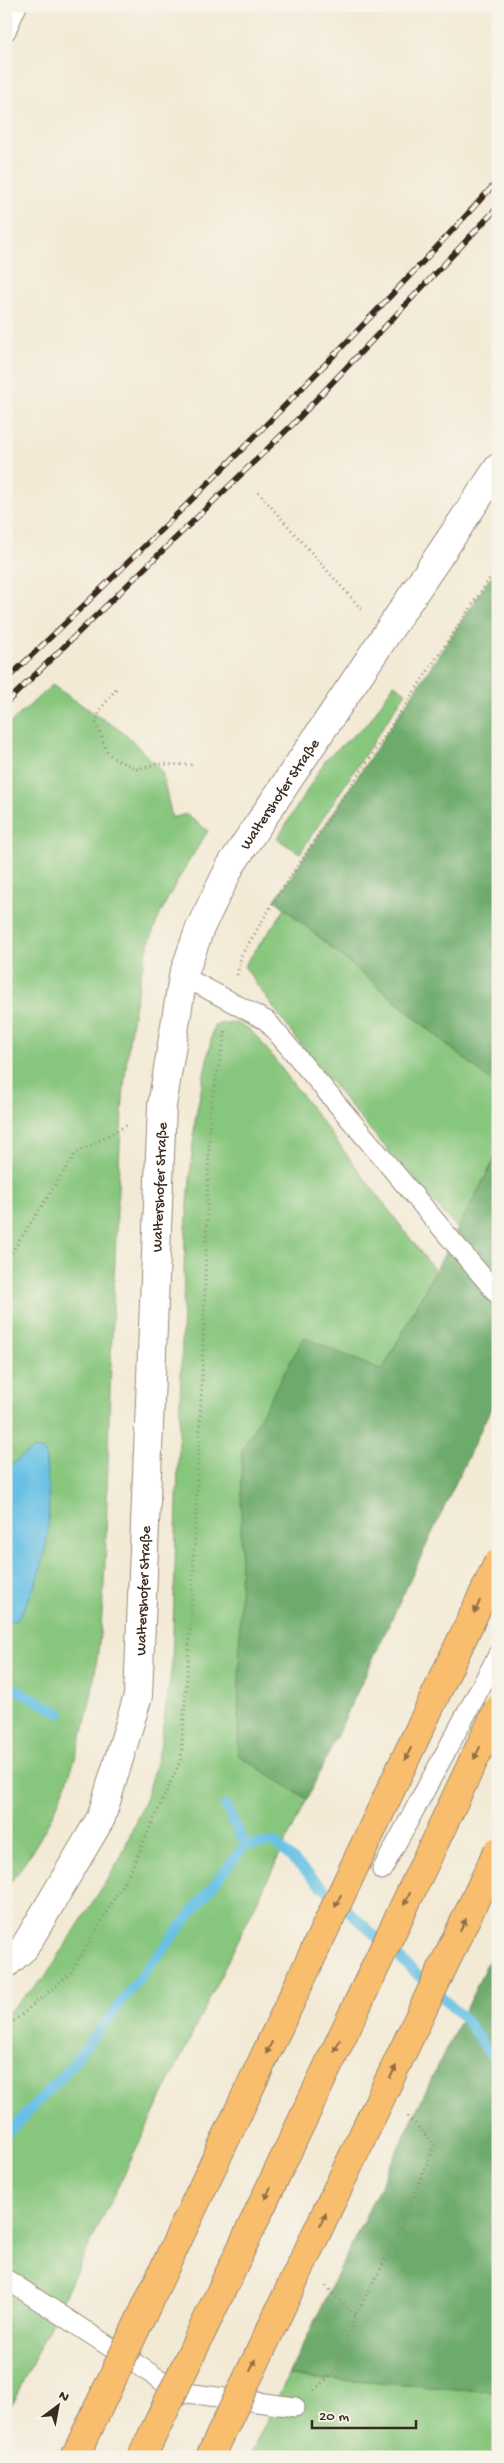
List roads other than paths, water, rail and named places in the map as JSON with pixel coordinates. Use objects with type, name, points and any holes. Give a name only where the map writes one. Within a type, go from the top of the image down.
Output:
[{"type":"highway","points":[[75,2457],[498,1563]]},
{"type":"highway","points":[[142,2457],[498,1709]]},
{"type":"highway","points":[[210,2457],[498,1851]]},
{"type":"street","name":"Waltershofer Straße","points":[[6,1964],[24,1948],[101,1818],[138,1696],[162,1106],[183,976],[200,928],[232,865],[498,468]]},
{"type":"lane","points":[[6,31],[17,6]]},
{"type":"lane","points":[[183,976],[267,1021],[498,1295]]},
{"type":"lane","points":[[382,1870],[498,1655]]},
{"type":"lane","points":[[6,2279],[179,2392],[294,2407]]},
{"type":"water","points":[[33,1449],[45,1451],[49,1518],[44,1558],[38,1578],[17,1620],[6,1622],[6,1473],[9,1466]]},
{"type":"waterway","points":[[6,1684],[60,1713]]},
{"type":"waterway","points":[[6,2135],[65,2073],[245,1845],[225,1805]]},
{"type":"waterway","points":[[245,1845],[274,1842],[465,2019],[498,2065]]},
{"type":"railway","points":[[6,680],[133,558],[258,433],[420,265],[498,180]]},
{"type":"railway","points":[[6,703],[294,423],[498,207]]}]
